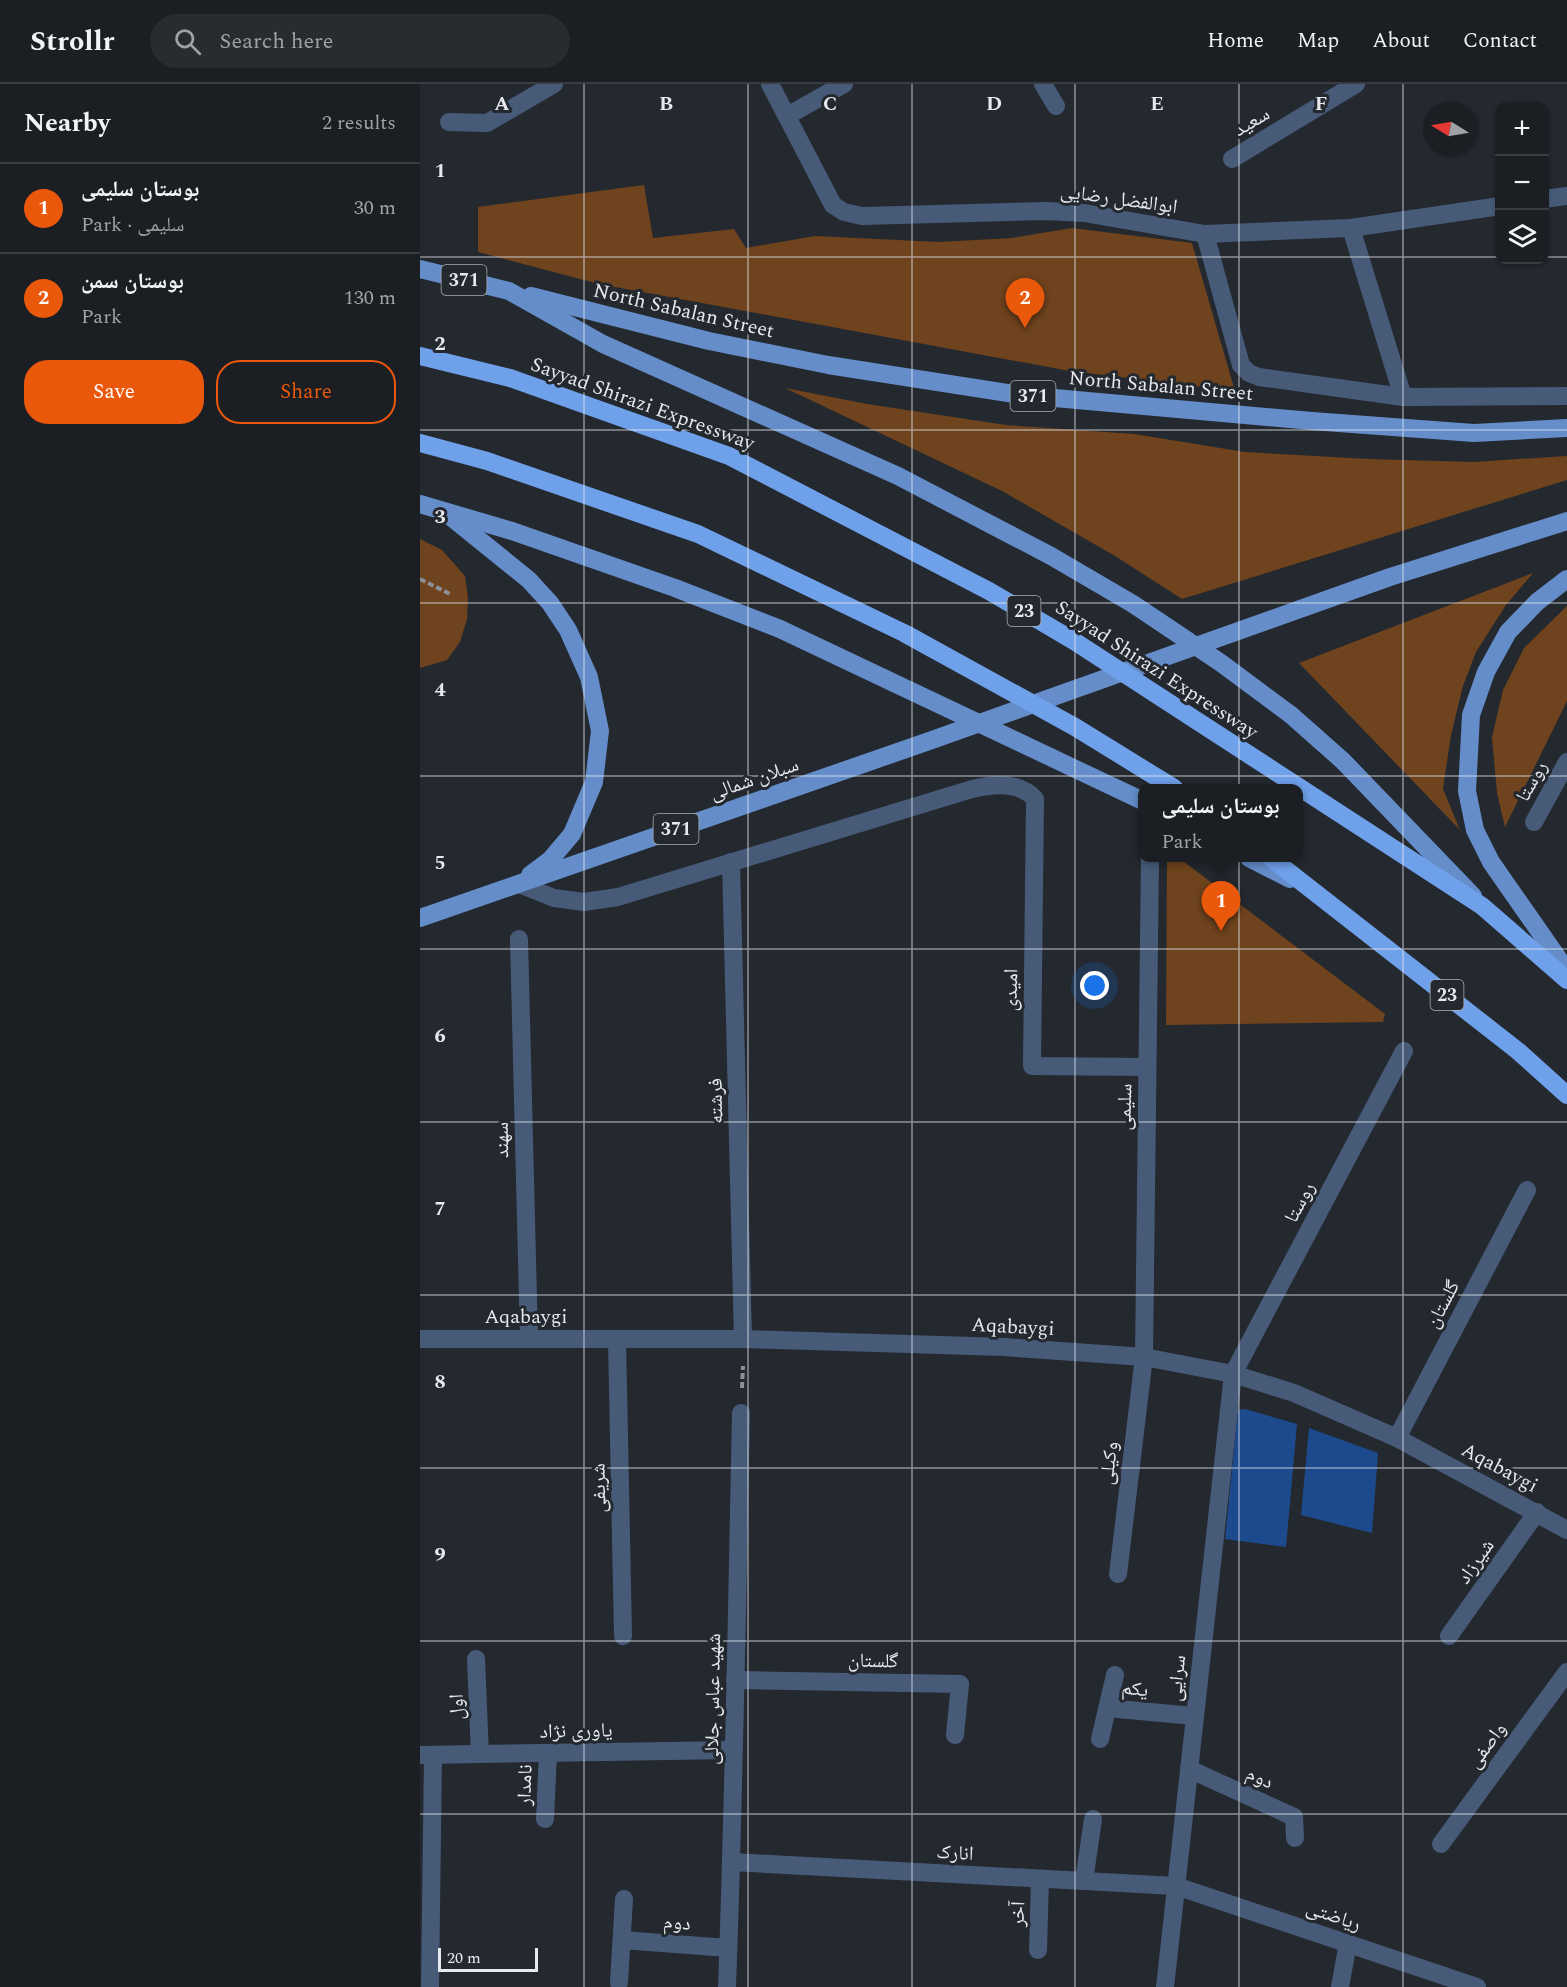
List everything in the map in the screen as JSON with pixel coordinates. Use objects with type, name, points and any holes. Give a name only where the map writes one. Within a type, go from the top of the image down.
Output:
[{"type":"highway","name":"Sayyad Shirazi Expressway","points":[[420,356],[510,378],[729,456],[989,591],[1074,641],[1294,784]]},
{"type":"highway","points":[[420,443],[487,461],[698,534],[904,633],[1075,727],[1166,784]]},
{"type":"highway","name":"Sayyad Shirazi Expressway","points":[[1303,790],[1482,906],[1567,980]]},
{"type":"highway","name":"23","points":[[1276,862],[1518,1051],[1567,1095]]},
{"type":"main road","name":"371","points":[[420,269],[509,291]]},
{"type":"main road","name":"North Sabalan Street","points":[[509,291],[730,345],[828,365],[1021,395],[1474,433],[1567,429]]},
{"type":"main road","points":[[509,291],[603,344],[898,476],[1051,556],[1133,604],[1221,663],[1291,715],[1343,761],[1482,906]]},
{"type":"main road","points":[[420,492],[529,580],[550,603],[568,630],[589,677],[600,731],[594,782],[572,834],[550,860],[519,884]]},
{"type":"main road","points":[[420,504],[534,539],[675,588],[780,629],[1138,799]]},
{"type":"main road","name":"سبلان شمالی","points":[[420,918],[932,740],[1237,630],[1463,553],[1567,521]]},
{"type":"main road","points":[[1567,579],[1537,602],[1508,632],[1486,672],[1471,715],[1467,791],[1475,830],[1491,862],[1567,971]]},
{"type":"main road","points":[[1256,862],[1324,898]]},
{"type":"street","points":[[449,122],[487,123],[554,84]]},
{"type":"street","name":"ابوالفضل رضایی","points":[[770,84],[833,205],[844,212],[862,216],[1046,211],[1084,213],[1205,234],[1352,228],[1495,207]]},
{"type":"street","points":[[787,116],[844,84]]},
{"type":"street","points":[[1043,84],[1056,106]]},
{"type":"street","name":"سعید","points":[[1232,159],[1356,84]]},
{"type":"street","points":[[1549,198],[1567,196]]},
{"type":"street","points":[[1352,228],[1403,397]]},
{"type":"street","points":[[1205,234],[1241,365],[1249,373],[1259,377],[1403,397],[1567,396]]},
{"type":"street","name":"روستا","points":[[1534,822],[1567,762]]},
{"type":"street","name":"امیدی","points":[[731,862],[990,784],[1022,788],[1035,799],[1032,1066],[1147,1067]]},
{"type":"street","points":[[519,884],[554,898],[584,902],[618,897],[731,862]]},
{"type":"street","name":"فرشته","points":[[731,862],[743,1339]]},
{"type":"street","name":"سلیمی","points":[[1144,1357],[1150,862]]},
{"type":"street","name":"سهند","points":[[519,939],[529,1339]]},
{"type":"street","name":"روستا","points":[[1233,1374],[1404,1051]]},
{"type":"street","name":"گلستان","points":[[1397,1438],[1527,1190]]},
{"type":"street","name":"Aqabaygi","points":[[420,1338],[743,1339],[1004,1347],[1144,1357],[1233,1374],[1294,1393],[1397,1438],[1567,1530]]},
{"type":"street","name":"شریفی","points":[[617,1339],[623,1636]]},
{"type":"street","name":"وکیلی","points":[[1118,1574],[1144,1357]]},
{"type":"street","name":"سرایی","points":[[1165,1987],[1233,1374]]},
{"type":"street","name":"شهید عباس جلالی","points":[[727,1987],[732,1862],[741,1413]]},
{"type":"street","name":"شیرزاد","points":[[1449,1636],[1537,1512]]},
{"type":"street","name":"اول","points":[[476,1659],[480,1754]]},
{"type":"street","name":"واصفی","points":[[1441,1844],[1567,1672]]},
{"type":"street","points":[[1100,1739],[1116,1675]]},
{"type":"street","name":"گلستان","points":[[735,1680],[960,1684],[955,1735]]},
{"type":"street","name":"یکم","points":[[1107,1708],[1194,1716]]},
{"type":"street","name":"یاوری نژاد","points":[[426,1755],[733,1750]]},
{"type":"street","name":"نامدار","points":[[545,1819],[548,1753]]},
{"type":"street","points":[[426,1755],[426,1914],[430,1987]]},
{"type":"street","name":"دوم","points":[[1189,1769],[1294,1817],[1295,1838]]},
{"type":"street","points":[[1084,1881],[1093,1819]]},
{"type":"street","name":"انارک","points":[[732,1862],[1176,1886]]},
{"type":"street","name":"آخر","points":[[1038,1950],[1040,1879]]},
{"type":"street","name":"ریاضتی","points":[[1176,1886],[1477,1987]]},
{"type":"street","points":[[619,1982],[624,1899]]},
{"type":"street","name":"دوم","points":[[622,1940],[728,1948]]},
{"type":"street","points":[[1340,1987],[1348,1943]]},
{"type":"path","points":[[420,579],[450,594]]},
{"type":"path","points":[[741,1413],[743,1339]]},
{"type":"shaded area","points":[[644,185],[653,238],[734,229],[746,248],[815,236],[939,242],[1012,238],[1072,228],[1192,243],[1235,391],[1070,371],[599,284],[478,252],[478,207]]},
{"type":"shaded area","points":[[785,388],[867,404],[1006,425],[1134,434],[1245,452],[1473,462],[1567,456],[1567,480],[1182,599],[1115,556],[1002,491]]},
{"type":"shaded area","points":[[420,539],[442,550],[465,576],[468,598],[467,619],[460,642],[447,660],[420,668]]},
{"type":"shaded area","points":[[1533,573],[1506,605],[1476,652],[1463,686],[1451,735],[1443,789],[1460,830],[1299,663]]},
{"type":"shaded area","points":[[1567,606],[1567,701],[1505,827],[1497,793],[1492,737],[1503,690],[1524,648]]},
{"type":"shaded area","points":[[1167,862],[1184,862],[1385,1014],[1383,1022],[1166,1025]]},
{"type":"building","points":[[1245,1409],[1297,1424],[1286,1547],[1225,1539],[1238,1410]]},
{"type":"building","points":[[1309,1428],[1378,1453],[1372,1533],[1301,1515]]},
{"type":"place","name":"بوستان سمن","points":[[1025,328]]},
{"type":"place","name":"بوستان سلیمی","points":[[1221,931]]}]
